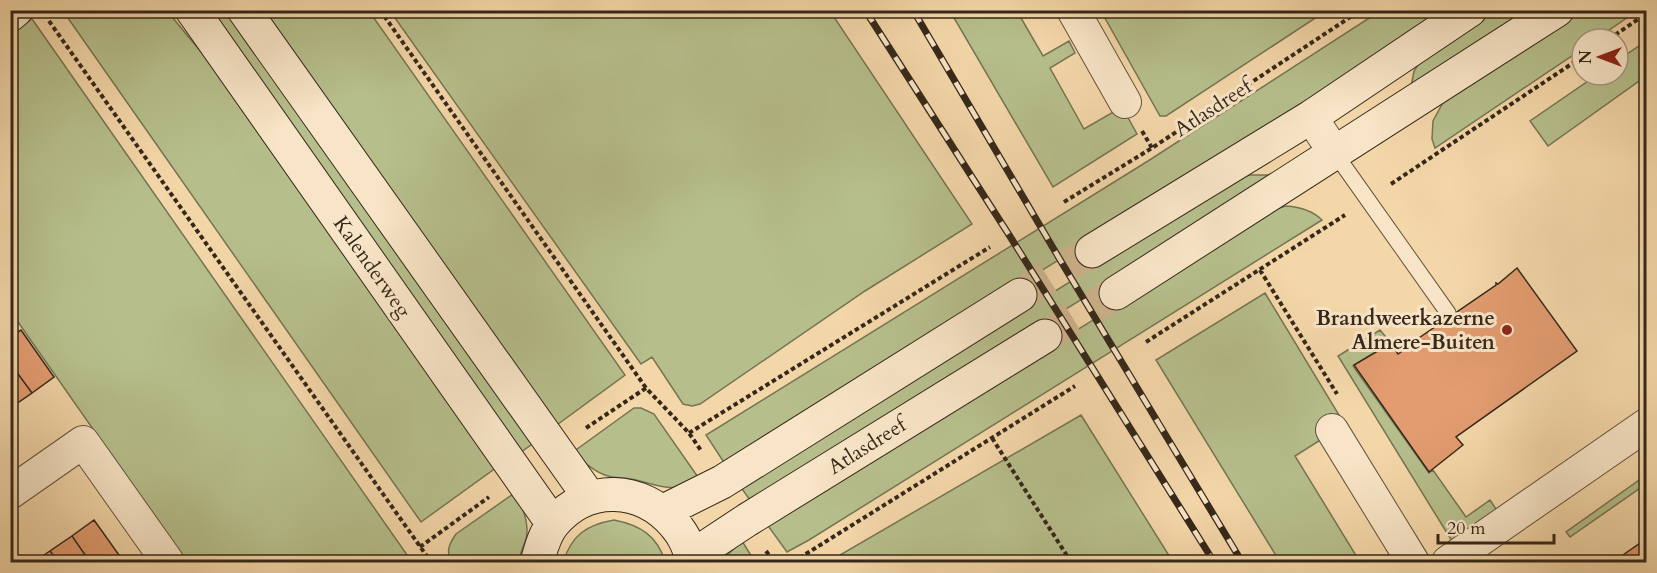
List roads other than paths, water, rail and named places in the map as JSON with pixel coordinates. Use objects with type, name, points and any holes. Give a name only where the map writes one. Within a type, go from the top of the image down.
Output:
[{"type":"main road","points":[[10,15],[16,10]]},
{"type":"main road","name":"Kalenderweg","points":[[192,10],[553,524]]},
{"type":"main road","points":[[244,10],[590,498]]},
{"type":"main road","points":[[1092,251],[1311,117],[1470,10]]},
{"type":"main road","points":[[1116,293],[1557,10]]},
{"type":"main road","points":[[664,511],[722,482],[1020,296]]},
{"type":"main road","name":"Atlasdreef","points":[[691,560],[747,520],[1045,336]]},
{"type":"main road","points":[[537,562],[543,541],[553,524],[568,509],[590,498],[615,494],[643,499],[664,511],[682,533],[691,560]]},
{"type":"street","points":[[1073,10],[1125,102]]},
{"type":"street","points":[[1311,117],[1335,152]]},
{"type":"street","points":[[1448,562],[1647,425]]},
{"type":"street","points":[[1332,430],[1413,562]]},
{"type":"street","points":[[10,493],[83,442],[168,562]]},
{"type":"lane","points":[[1335,152],[1448,313]]},
{"type":"tunnel","points":[[1020,295],[1092,251]]},
{"type":"tunnel","points":[[1045,336],[1116,293]]},
{"type":"railway","points":[[865,10],[1214,562]]},
{"type":"railway","points":[[913,10],[1242,562]]},
{"type":"place","name":"Brandweerkazerne Almere-Buiten","points":[[1507,330]]}]
